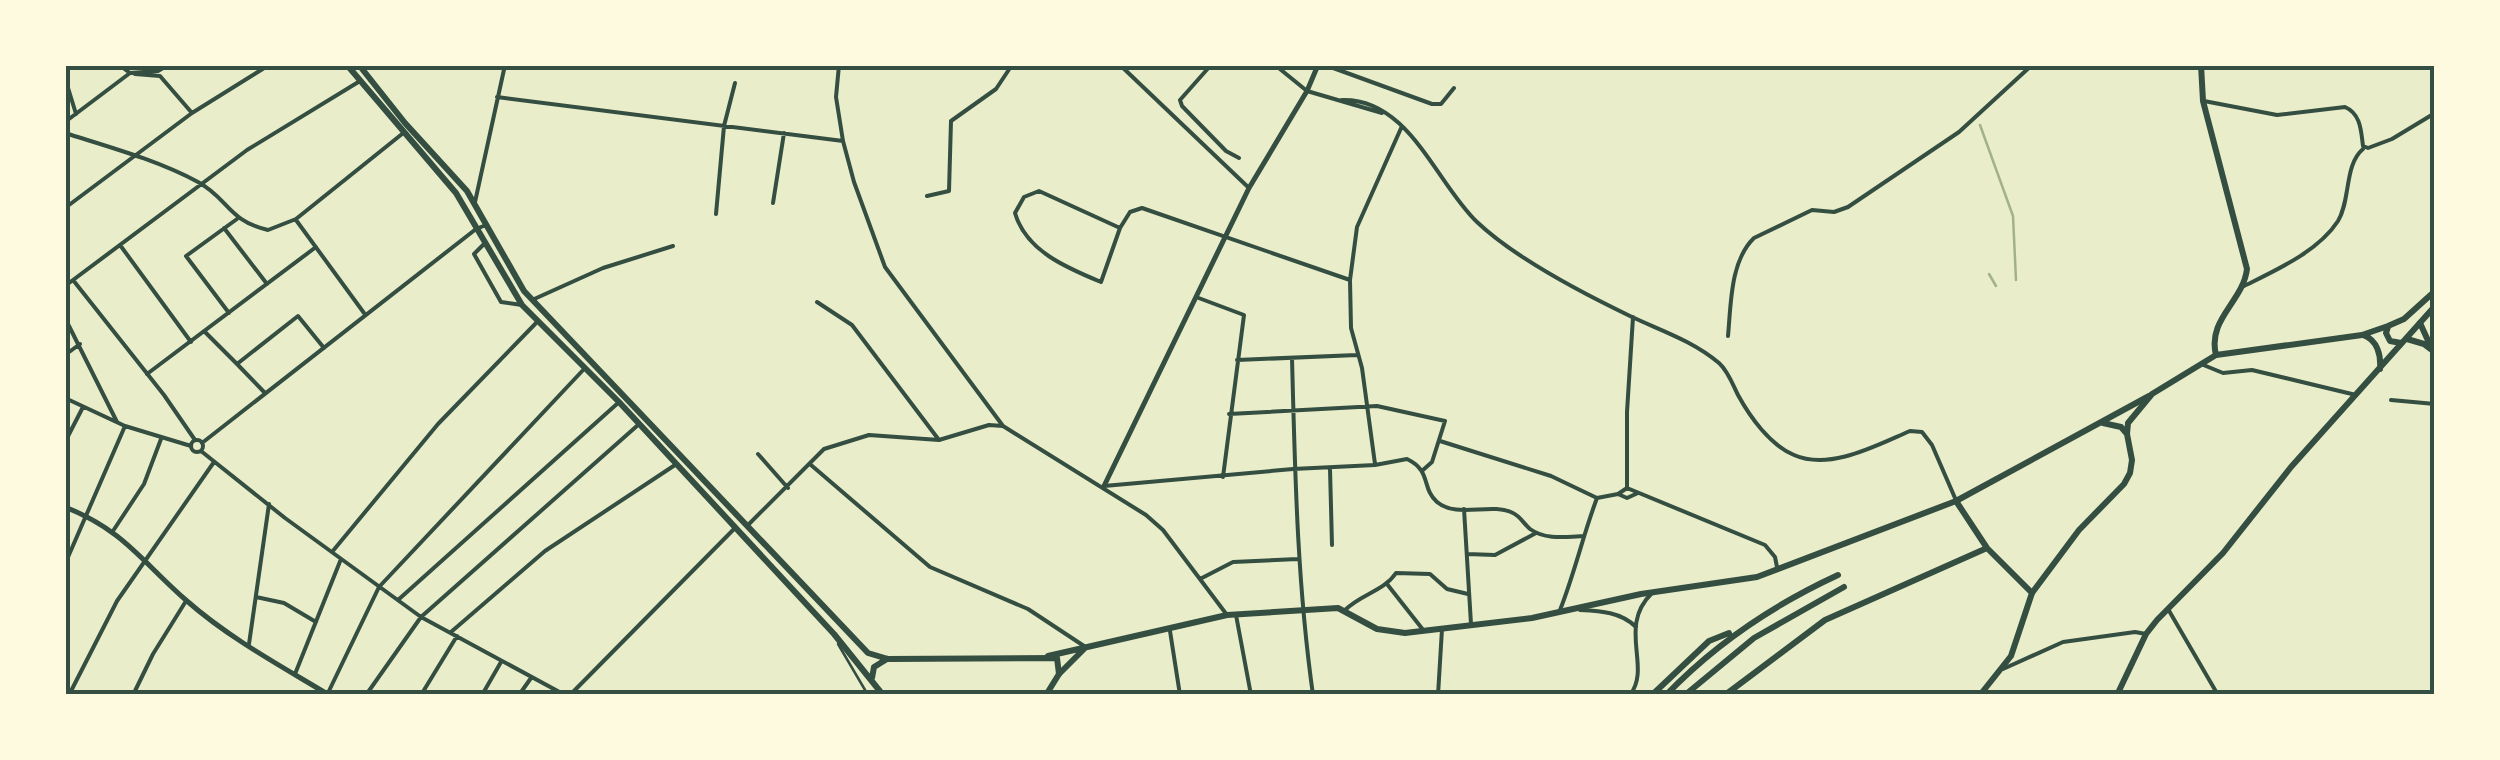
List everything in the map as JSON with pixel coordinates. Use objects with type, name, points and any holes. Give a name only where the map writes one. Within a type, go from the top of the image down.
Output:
[{"type":"main road","points":[[347,65],[456,193],[522,304],[619,402],[834,634],[884,695]]},
{"type":"main road","points":[[359,65],[405,123],[468,190],[532,300],[590,356],[868,654],[888,659],[1048,656],[1227,615],[1301,610],[1346,610],[1390,633],[1442,630],[1578,610],[1653,592],[1778,571],[1956,502],[2103,423],[2216,354],[2362,335],[2404,319],[2435,290]]},
{"type":"main road","points":[[2200,65],[2203,101],[2246,260],[2242,287],[2216,327],[2216,354]]},
{"type":"main road","points":[[2117,695],[2146,634],[2223,553],[2291,467],[2435,309]]},
{"type":"main road","points":[[2404,319],[2420,323]]},
{"type":"main road","points":[[2420,323],[2434,354]]},
{"type":"main road","points":[[2388,326],[2390,341],[2396,344],[2407,339],[2424,344],[2434,354]]},
{"type":"main road","points":[[2362,335],[2374,342],[2381,358],[2380,369]]},
{"type":"main road","points":[[2127,434],[2136,410],[2152,394]]},
{"type":"main road","points":[[1980,695],[2003,669],[2032,592],[2079,530],[2130,473],[2127,434],[2121,427],[2103,423]]},
{"type":"main road","points":[[1956,502],[1987,548],[2032,592]]},
{"type":"main road","points":[[1725,695],[1825,620],[1987,548]]},
{"type":"main road","points":[[1666,695],[1717,646],[1744,627],[1796,594],[1838,575]]},
{"type":"main road","points":[[1688,693],[1754,638],[1844,588]]},
{"type":"main road","points":[[1652,695],[1709,641],[1744,627]]},
{"type":"main road","points":[[1046,695],[1059,674],[1086,647]]},
{"type":"main road","points":[[1048,656],[1058,658],[1059,674]]},
{"type":"main road","points":[[872,678],[874,667],[888,659]]},
{"type":"street","points":[[119,65],[130,73],[160,76],[192,113]]},
{"type":"street","points":[[65,122],[130,73],[158,71],[168,65]]},
{"type":"street","points":[[65,208],[192,113],[269,65]]},
{"type":"street","points":[[474,204],[504,65]]},
{"type":"street","points":[[839,65],[836,97],[843,141],[885,266],[1003,426],[1139,509],[1163,530],[1227,615]]},
{"type":"street","points":[[927,196],[949,191],[952,121],[996,89],[1012,65]]},
{"type":"street","points":[[1120,65],[1249,188]]},
{"type":"street","points":[[1211,65],[1180,100],[1226,151],[1239,158]]},
{"type":"street","points":[[1274,65],[1307,91],[1387,114]]},
{"type":"street","points":[[1104,486],[1249,188],[1322,65],[1432,104],[1441,104],[1454,88]]},
{"type":"street","points":[[1728,336],[1738,268],[1746,245],[1812,210],[1834,212],[1848,207],[1959,132],[2032,65]]},
{"type":"street","points":[[65,78],[76,114]]},
{"type":"street","points":[[65,286],[200,183],[360,81]]},
{"type":"street","points":[[716,214],[724,126],[735,83]]},
{"type":"street","points":[[497,97],[843,141]]},
{"type":"street","points":[[1342,100],[1363,99],[1402,126],[1478,224],[1566,282],[1686,339],[1722,366],[1748,412],[1777,446],[1796,457],[1840,457],[1910,431],[1922,432],[1932,445],[1956,502]]},
{"type":"street","points":[[2203,101],[2278,115],[2345,107],[2359,121],[2365,148]]},
{"type":"street","points":[[2242,287],[2299,255],[2332,228],[2346,200],[2355,158],[2365,148],[2392,139],[2435,113]]},
{"type":"street","points":[[65,133],[200,183],[237,219],[268,230],[296,220],[403,134],[405,123]]},
{"type":"street","points":[[1375,466],[1351,328],[1350,280],[1357,227],[1402,126]]},
{"type":"street","points":[[774,203],[784,134]]},
{"type":"street","points":[[1120,228],[1039,191],[1024,198],[1015,213],[1040,250],[1064,266],[1101,282],[1120,228],[1130,212],[1138,208],[1350,280]]},
{"type":"street","points":[[229,313],[186,256],[237,219]]},
{"type":"street","points":[[296,220],[364,313]]},
{"type":"street","points":[[202,443],[325,350],[364,313],[476,228],[486,225]]},
{"type":"street","points":[[224,228],[267,284]]},
{"type":"street","points":[[484,244],[474,254],[501,302],[522,304]]},
{"type":"street","points":[[120,245],[191,342]]},
{"type":"street","points":[[532,300],[603,268],[673,246]]},
{"type":"street","points":[[147,374],[316,247]]},
{"type":"street","points":[[73,280],[195,440],[202,443]]},
{"type":"street","points":[[1196,297],[1244,315],[1223,476]]},
{"type":"street","points":[[818,302],[852,325],[939,440]]},
{"type":"street","points":[[237,364],[298,316],[325,350]]},
{"type":"street","points":[[1627,488],[1633,317]]},
{"type":"street","points":[[65,318],[117,422]]},
{"type":"street","points":[[332,552],[438,424],[538,320]]},
{"type":"street","points":[[204,331],[266,393]]},
{"type":"street","points":[[65,356],[80,344]]},
{"type":"street","points":[[1237,360],[1358,354]]},
{"type":"street","points":[[1292,358],[1292,469],[1301,610],[1313,695]]},
{"type":"street","points":[[2200,364],[2223,374],[2252,370],[2356,396]]},
{"type":"street","points":[[65,507],[113,531],[186,600],[328,695],[379,587],[585,368]]},
{"type":"street","points":[[65,398],[125,426],[190,446],[195,452],[202,451],[421,617],[567,695],[735,528]]},
{"type":"street","points":[[2392,400],[2435,404]]},
{"type":"street","points":[[398,600],[619,402]]},
{"type":"street","points":[[65,441],[83,407]]},
{"type":"street","points":[[1229,414],[1391,407],[1445,421],[1432,462],[1423,470]]},
{"type":"street","points":[[366,695],[421,617],[638,425]]},
{"type":"street","points":[[747,526],[824,449],[869,436],[939,440],[989,425],[1003,426]]},
{"type":"street","points":[[65,564],[66,554],[125,426]]},
{"type":"street","points":[[113,531],[144,484],[161,439]]},
{"type":"street","points":[[190,446],[195,440]]},
{"type":"street","points":[[1440,440],[1552,476],[1597,498],[1627,488]]},
{"type":"street","points":[[202,443],[202,451]]},
{"type":"street","points":[[758,454],[788,488]]},
{"type":"street","points":[[1104,486],[1292,469],[1375,466],[1407,459],[1423,470],[1431,495],[1439,504],[1513,513],[1536,532],[1554,538],[1583,536]]},
{"type":"street","points":[[69,695],[144,557],[215,461]]},
{"type":"street","points":[[450,633],[544,551],[675,465]]},
{"type":"street","points":[[811,465],[930,567],[1028,610],[1086,647]]},
{"type":"street","points":[[1330,468],[1332,544]]},
{"type":"street","points":[[1627,488],[1765,545],[1778,571]]},
{"type":"street","points":[[1618,494],[1627,498],[1638,493]]},
{"type":"street","points":[[1559,613],[1580,560],[1583,536],[1597,498]]},
{"type":"street","points":[[248,644],[269,504]]},
{"type":"street","points":[[1464,509],[1472,626]]},
{"type":"street","points":[[1466,554],[1495,556],[1536,532]]},
{"type":"street","points":[[294,674],[341,559]]},
{"type":"street","points":[[1200,579],[1234,562],[1298,559]]},
{"type":"street","points":[[1346,610],[1356,598],[1387,584],[1396,573],[1430,574],[1448,590],[1468,594]]},
{"type":"street","points":[[1387,584],[1424,631]]},
{"type":"street","points":[[1630,695],[1636,688],[1638,672],[1638,610],[1653,592]]},
{"type":"street","points":[[255,597],[284,603],[316,622]]},
{"type":"street","points":[[133,695],[186,600]]},
{"type":"street","points":[[2168,609],[2218,695]]},
{"type":"street","points":[[1578,610],[1610,612],[1636,628]]},
{"type":"street","points":[[1236,615],[1250,695]]},
{"type":"street","points":[[1169,627],[1180,695]]},
{"type":"street","points":[[1438,695],[1442,630]]},
{"type":"street","points":[[2003,669],[2063,642],[2146,634]]},
{"type":"street","points":[[422,695],[457,636]]},
{"type":"street","points":[[482,695],[502,662]]},
{"type":"street","points":[[520,695],[531,678]]},
{"type":"lane","points":[[834,634],[868,695]]},
{"type":"waterway","points":[[1980,125],[2013,216],[2016,280]]},
{"type":"waterway","points":[[1989,274],[1996,286]]}]
